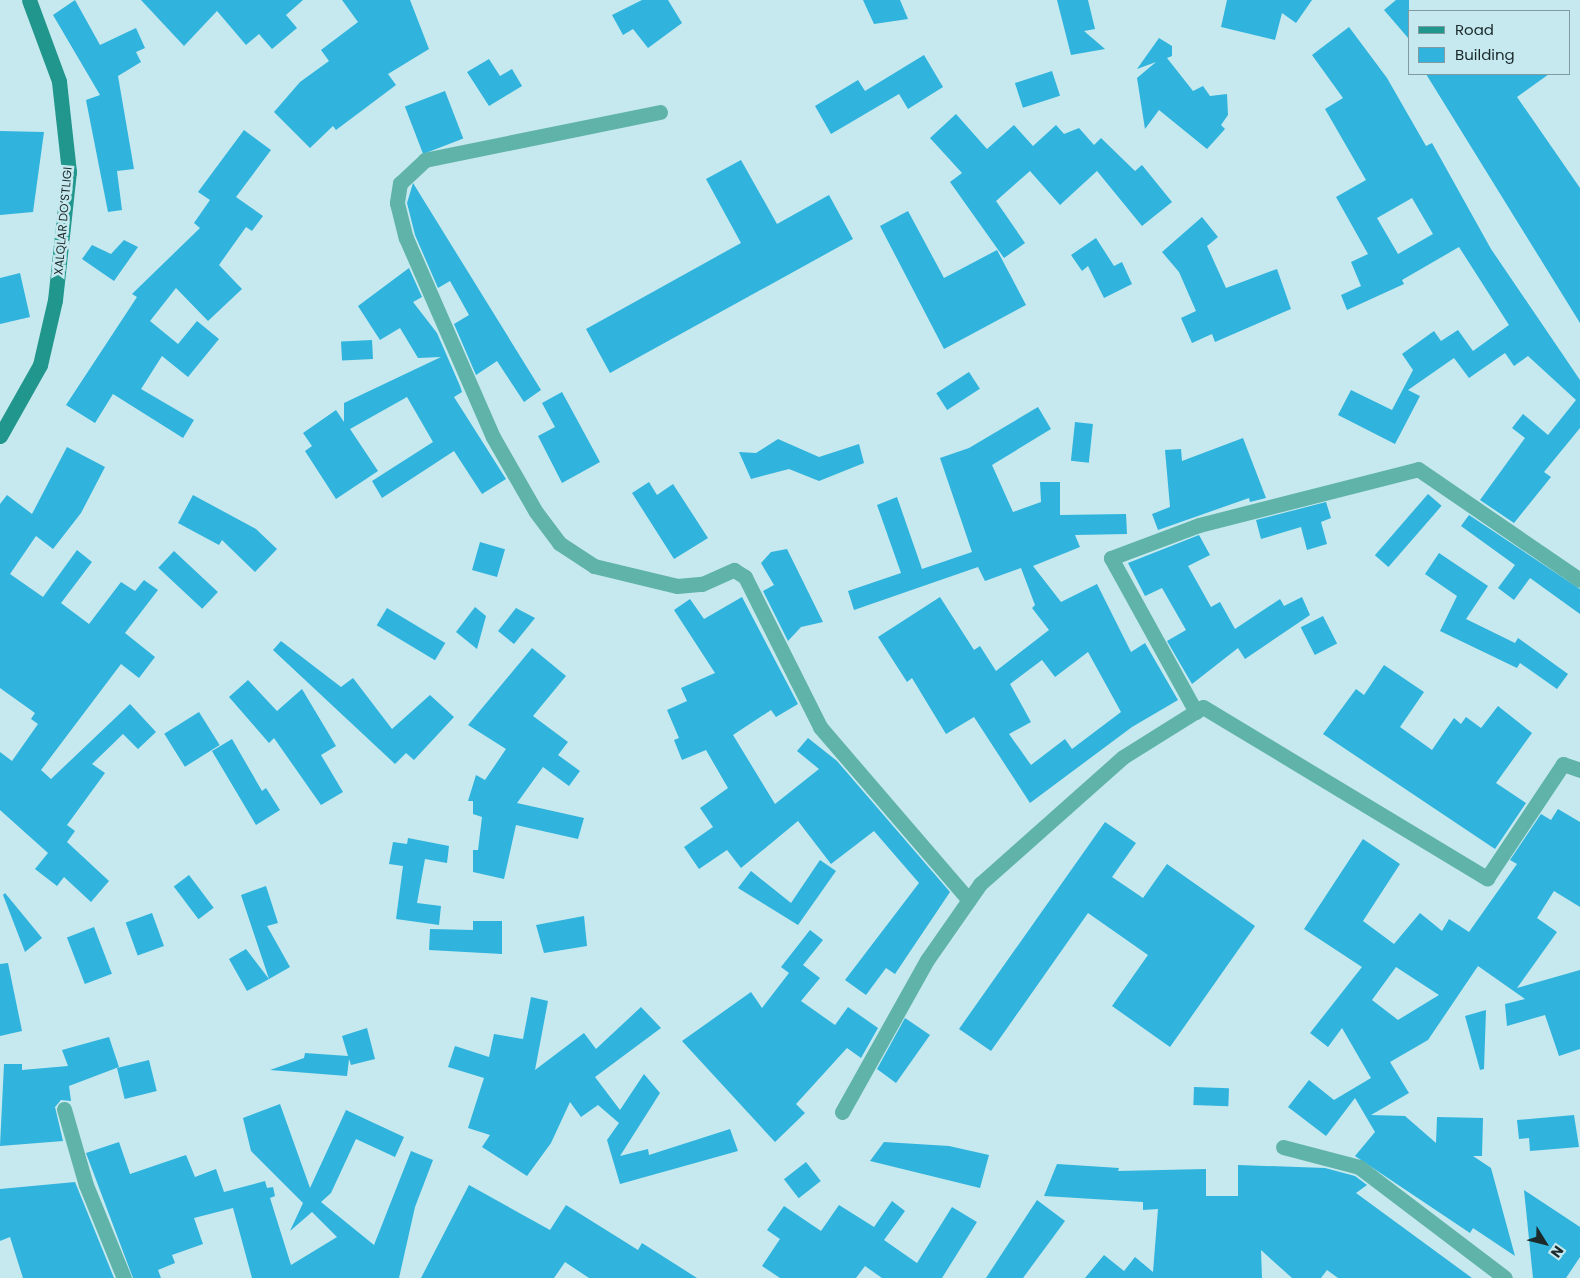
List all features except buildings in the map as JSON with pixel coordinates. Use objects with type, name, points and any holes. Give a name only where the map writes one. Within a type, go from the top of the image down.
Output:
[{"type":"main road","name":"XALQLAR DO’STLIGI","points":[[0,436],[40,365],[55,300],[69,172],[63,98],[29,0]]},
{"type":"street","points":[[660,112],[425,160],[400,183],[397,203],[406,238],[493,437],[536,512],[559,543],[594,566],[677,586],[702,584],[734,570],[745,577],[820,727],[968,900]]},
{"type":"street","points":[[1196,712],[1112,558],[1199,525],[1418,469],[1580,580]]},
{"type":"street","points":[[842,1112],[927,960],[980,884],[1123,757],[1203,707],[1487,878],[1563,764],[1580,770]]},
{"type":"street","points":[[64,1109],[86,1185],[124,1278]]},
{"type":"street","points":[[1283,1148],[1359,1167],[1505,1278]]}]
